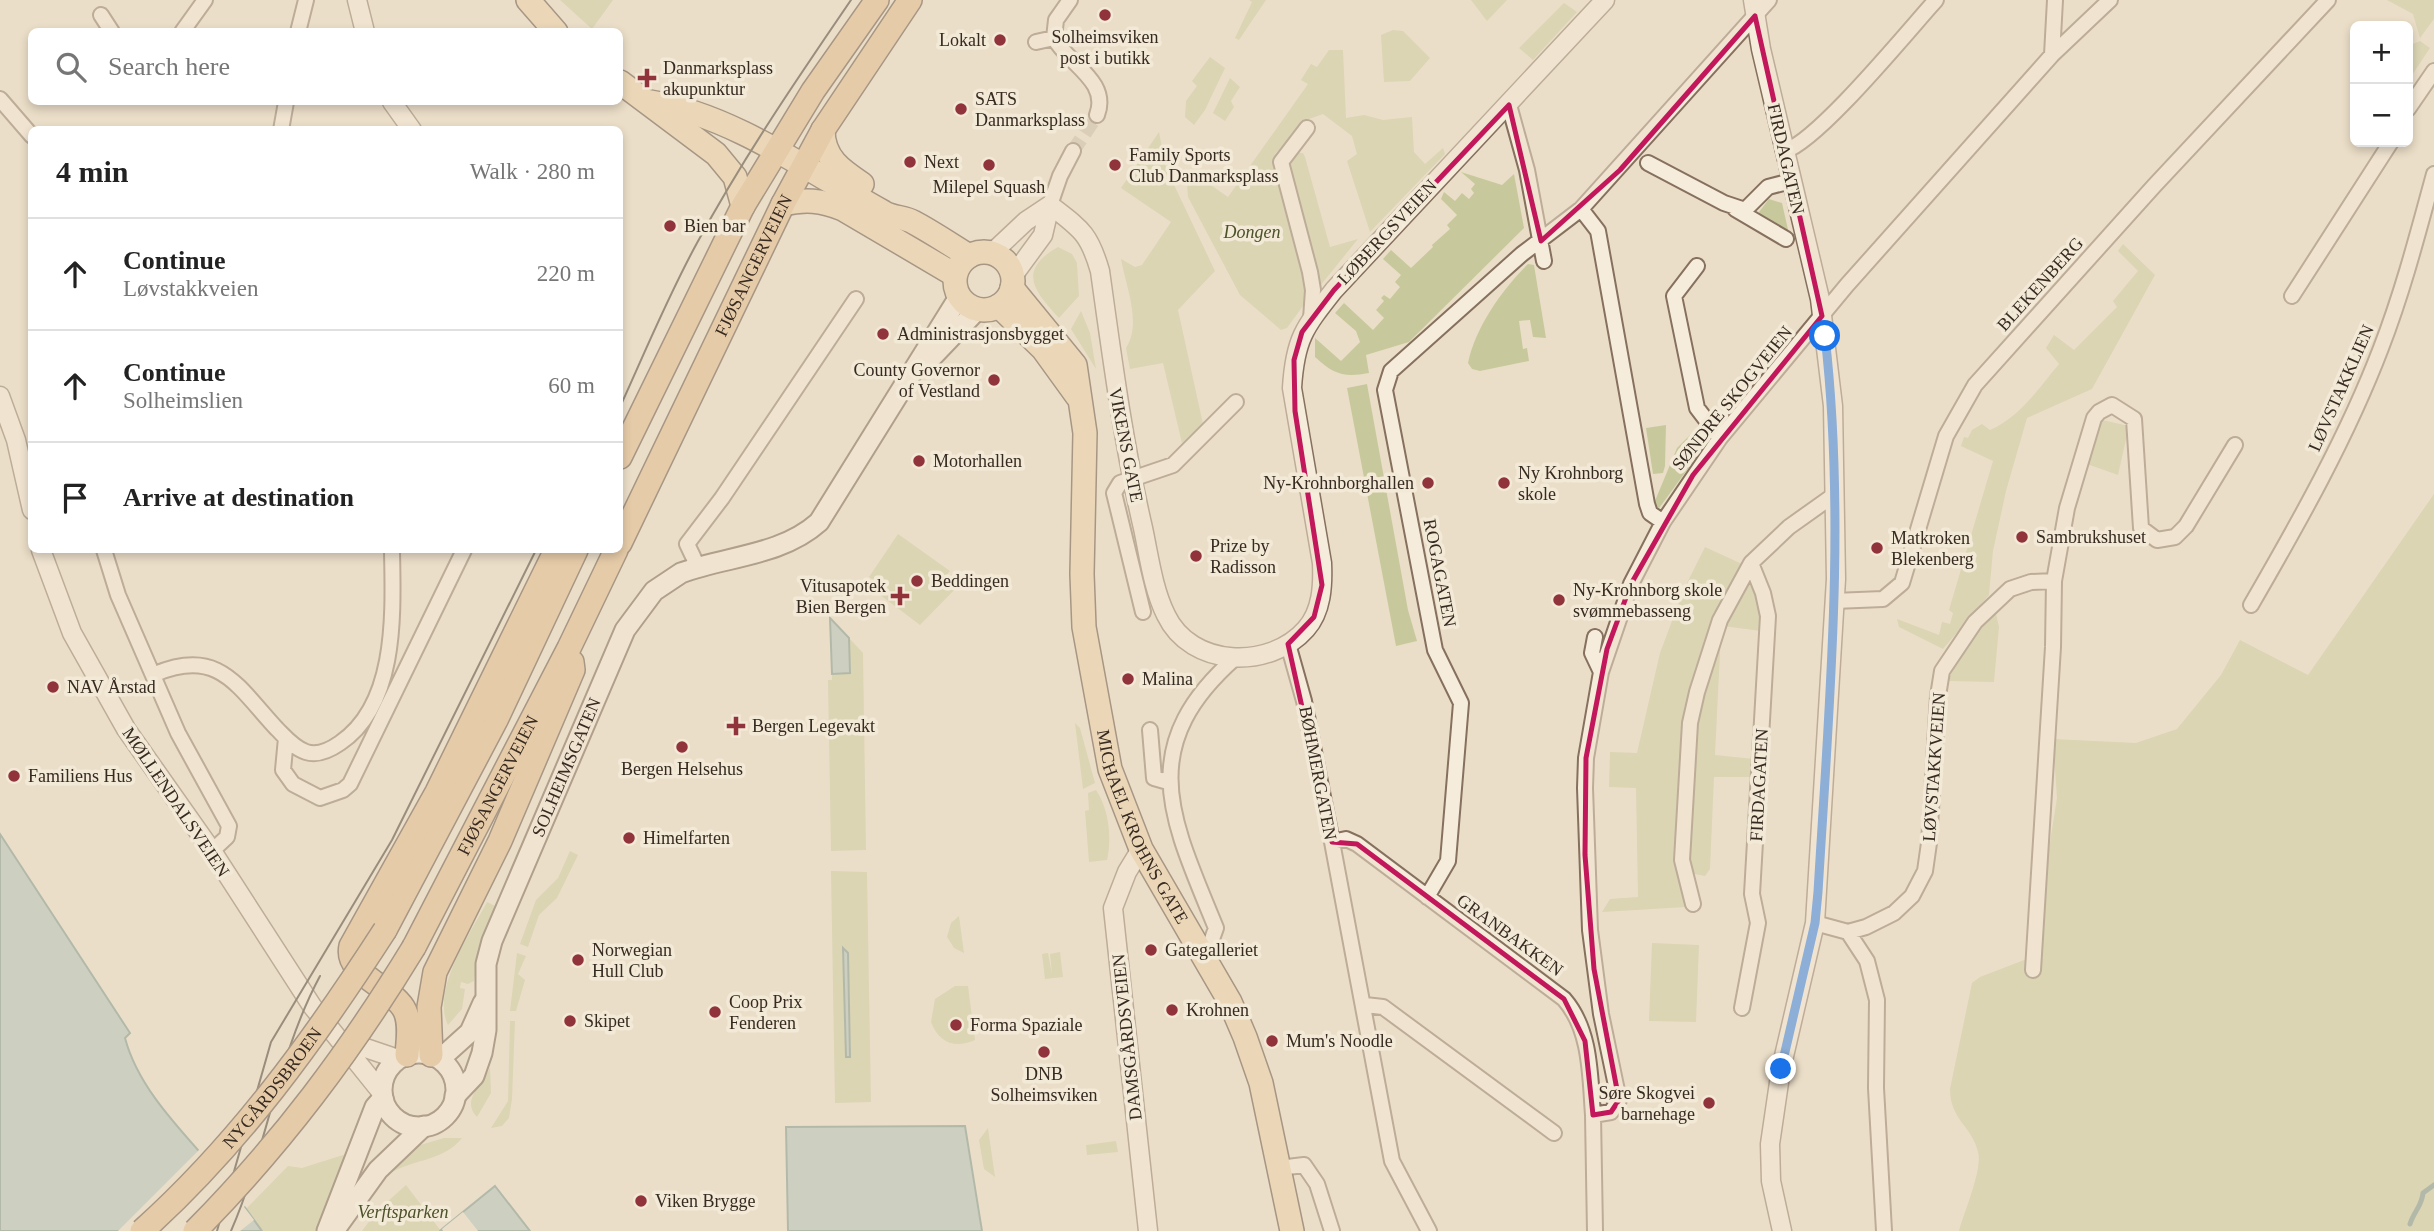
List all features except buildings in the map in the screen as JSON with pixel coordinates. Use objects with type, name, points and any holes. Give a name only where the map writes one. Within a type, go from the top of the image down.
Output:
[{"type":"highway","name":"FJØSANGERVEIEN","points":[[623,451],[743,206],[775,151],[877,0]]},
{"type":"highway","name":"FJØSANGERVEIEN","points":[[623,537],[803,166],[822,131],[910,0]]},
{"type":"highway","points":[[402,1057],[408,1020],[401,1004],[390,990],[354,965],[350,956],[351,946],[437,792],[555,553]]},
{"type":"highway","name":"FJØSANGERVEIEN","points":[[385,930],[496,720],[575,553]]},
{"type":"highway","name":"FJØSANGERVEIEN","points":[[414,947],[569,648],[615,553]]},
{"type":"highway","points":[[435,1057],[429,1007],[435,972],[500,841],[573,670],[569,648]]},
{"type":"highway","name":"NYGÅRDSBROEN","points":[[142,1231],[214,1161],[276,1089],[315,1036],[385,930]]},
{"type":"highway","name":"NYGÅRDSBROEN","points":[[195,1231],[239,1186],[306,1109],[374,1012],[414,947]]},
{"type":"highway","points":[[390,990],[412,986],[435,972]]},
{"type":"main road","points":[[528,0],[552,28]]},
{"type":"main road","points":[[623,84],[716,154],[735,177],[743,206]]},
{"type":"main road","points":[[650,102],[681,107],[775,151],[886,214],[912,221]]},
{"type":"main road","points":[[822,131],[823,143],[831,160],[912,221],[969,256]]},
{"type":"main road","points":[[783,204],[804,200],[833,205],[992,295]]},
{"type":"main road","points":[[955,275],[960,264],[969,256],[981,252],[992,253]]},
{"type":"main road","name":"MICHAEL KROHNS GATE","points":[[992,253],[1003,259],[992,295],[1043,349],[1081,402],[1085,433],[1082,574],[1084,627],[1111,769],[1141,849],[1230,1002],[1245,1037],[1261,1083],[1292,1231]]},
{"type":"main road","name":"SOLHEIMSGATEN","points":[[455,1096],[474,1076],[482,1053],[486,1030],[486,964],[492,940],[608,664],[632,619],[666,580],[698,567],[774,548],[801,536],[819,523],[909,381],[992,295]]},
{"type":"main road","name":"SOLHEIMSGATEN","points":[[435,1057],[470,1032],[484,1002]]},
{"type":"main road","points":[[327,1231],[375,1107],[383,1095],[386,1073],[402,1057],[435,1057],[453,1075],[455,1096],[446,1114],[424,1126],[379,1170],[334,1231]]},
{"type":"main road","points":[[383,1095],[390,1112],[401,1122],[424,1126]]},
{"type":"street","points":[[185,28],[205,0]]},
{"type":"street","points":[[299,28],[306,0]]},
{"type":"street","points":[[357,0],[364,28]]},
{"type":"street","points":[[1070,0],[1056,20],[1054,38],[1096,86],[1101,100],[1097,115]]},
{"type":"street","name":"LØBERGSVEIEN","points":[[1311,319],[1456,157],[1605,0]]},
{"type":"street","name":"ROGAGATEN","points":[[1427,897],[1448,861],[1461,703],[1435,650],[1385,380],[1401,362],[1541,239],[1581,209],[1754,8],[1769,0]]},
{"type":"street","points":[[1785,151],[1797,147],[1825,122],[1936,0]]},
{"type":"street","points":[[2052,55],[2055,0]]},
{"type":"street","name":"SØNDRE SKOGVEIEN","points":[[1593,1115],[1611,1112],[1619,1100],[1594,969],[1585,855],[1586,758],[1601,671],[1631,583],[1663,522],[1720,438],[1822,316],[2052,55],[2110,0]]},
{"type":"street","name":"BLEKENBERG","points":[[1835,601],[1884,599],[1902,583],[1946,436],[1975,385],[2154,186],[2328,0]]},
{"type":"street","name":"FIRDAGATEN","points":[[1754,8],[1822,316]]},
{"type":"street","points":[[101,15],[109,28]]},
{"type":"street","points":[[1036,41],[1054,38]]},
{"type":"street","points":[[2413,102],[2434,71]]},
{"type":"street","points":[[0,99],[28,130]]},
{"type":"street","points":[[1509,104],[1544,261]]},
{"type":"street","points":[[282,126],[285,105]]},
{"type":"street","points":[[394,105],[409,126]]},
{"type":"street","name":"LØBERGSVEIEN","points":[[1307,128],[1281,162],[1310,272],[1313,290],[1311,319]]},
{"type":"street","points":[[2292,296],[2388,147]]},
{"type":"street","name":"SOLHEIMSGATEN","points":[[992,295],[1043,235],[1060,176],[1073,151]]},
{"type":"street","points":[[1648,163],[1786,239]]},
{"type":"street","name":"LØVSTAKKLIEN","points":[[2251,605],[2327,468],[2380,352],[2410,265],[2434,174]]},
{"type":"street","points":[[1734,208],[1745,210],[1768,187],[1791,181]]},
{"type":"street","points":[[992,253],[1026,221],[1050,205]]},
{"type":"street","name":"VIKENS GATE","points":[[1050,205],[1081,229],[1092,243],[1100,271],[1109,348],[1132,480],[1165,615],[1187,642],[1205,652],[1235,658],[1262,655],[1288,644]]},
{"type":"street","points":[[1581,209],[1598,231],[1647,504],[1650,513],[1663,522]]},
{"type":"street","points":[[1697,266],[1674,296],[1697,408],[1720,438]]},
{"type":"street","points":[[698,567],[687,544],[717,506],[856,299]]},
{"type":"street","points":[[1782,1231],[1771,1181],[1772,1131],[1781,1069],[1815,923],[1835,601],[1833,406],[1822,316]]},
{"type":"street","points":[[1288,644],[1314,617],[1322,585],[1322,563],[1292,388],[1297,347],[1311,319]]},
{"type":"street","points":[[0,396],[16,440],[28,492]]},
{"type":"street","points":[[1143,612],[1114,493],[1120,483],[1173,465],[1236,402]]},
{"type":"street","points":[[2033,970],[2053,648],[2054,580],[2067,508],[2099,412],[2112,405],[2134,419],[2141,528],[2148,536],[2157,540],[2175,537],[2186,526],[2235,445]]},
{"type":"street","points":[[1693,904],[1682,860],[1690,723],[1720,620],[1751,563],[1789,527],[1834,495]]},
{"type":"street","name":"MØLLENDALSVEIEN","points":[[42,553],[61,609],[96,680],[212,851],[312,1006],[383,1095]]},
{"type":"street","points":[[105,553],[118,594],[155,674],[178,733],[229,826],[227,837],[212,851]]},
{"type":"street","points":[[155,674],[175,665],[211,666],[239,686],[286,738],[306,752],[325,752],[357,729],[370,709],[387,664],[391,632],[392,553]]},
{"type":"street","points":[[286,738],[283,770],[293,785],[320,797],[343,790],[350,784],[463,553]]},
{"type":"street","name":"FIRDAGATEN","points":[[1742,1008],[1758,923],[1752,894],[1768,616],[1763,593],[1751,563]]},
{"type":"street","name":"LØVSTAKKVEIEN","points":[[1848,932],[1879,922],[1894,913],[1912,896],[1925,871],[1938,696],[1942,671],[1949,657],[1983,613],[2010,589],[2031,582],[2054,580]]},
{"type":"street","points":[[1595,637],[1592,653],[1601,671]]},
{"type":"street","name":"BØHMERGATEN","points":[[1288,644],[1304,701],[1392,1161],[1429,1231]]},
{"type":"street","points":[[1201,954],[1211,942],[1216,928],[1178,825],[1168,782],[1175,741],[1182,723],[1208,682],[1235,658]]},
{"type":"street","points":[[1150,730],[1154,778],[1168,782]]},
{"type":"street","name":"GRANBAKKEN","points":[[1332,842],[1346,839],[1357,844],[1555,992],[1574,1010],[1585,1041],[1593,1115]]},
{"type":"street","name":"DAMSGÅRDSVEIEN","points":[[1141,849],[1127,872],[1113,908],[1148,1231]]},
{"type":"street","points":[[1815,923],[1848,932],[1867,961],[1877,1000],[1876,1088],[1884,1231]]},
{"type":"street","points":[[1364,1004],[1383,1007],[1554,1133]]},
{"type":"street","points":[[338,1038],[402,1057]]},
{"type":"street","points":[[1593,1115],[1595,1231]]},
{"type":"street","points":[[1279,1168],[1304,1165],[1311,1172],[1332,1231]]},
{"type":"highlighted area","points":[[1755,16],[1822,316],[1693,475],[1631,584],[1607,649],[1586,758],[1585,855],[1594,969],[1619,1100],[1611,1112],[1593,1115],[1585,1041],[1564,999],[1357,844],[1332,842],[1288,644],[1314,617],[1322,585],[1295,411],[1294,360],[1302,332],[1334,290],[1509,105],[1541,241],[1620,170]]},
{"type":"green space","points":[[560,0],[613,0],[591,28]]},
{"type":"green space","points":[[1249,0],[1266,0],[1239,40],[1235,38],[1252,2]]},
{"type":"green space","points":[[1471,0],[1507,0],[1487,21]]},
{"type":"green space","points":[[2387,0],[2434,0],[2434,19],[2420,38],[2413,14]]},
{"type":"green space","points":[[1564,3],[1577,12],[1533,60],[1519,48]]},
{"type":"green space","points":[[1393,30],[1403,31],[1430,58],[1410,81],[1384,82],[1381,35]]},
{"type":"green space","points":[[2420,41],[2430,48],[2413,74],[2413,44]]},
{"type":"green space","name":"Dongen","points":[[1329,50],[1343,50],[1346,118],[1364,115],[1383,120],[1412,117],[1414,152],[1425,164],[1443,148],[1445,154],[1370,232],[1347,161],[1357,154],[1352,136],[1323,114],[1306,120],[1275,154],[1308,299],[1287,328],[1281,330],[1240,295],[1188,197],[1186,172],[1192,172],[1228,197],[1308,84],[1301,80],[1311,64],[1317,67]]},
{"type":"green space","points":[[1210,57],[1225,68],[1205,110],[1194,125],[1185,117],[1186,101],[1197,86],[1192,81]]},
{"type":"green space","points":[[1230,78],[1240,87],[1231,101],[1234,107],[1225,121],[1213,113]]},
{"type":"green space","points":[[1159,132],[1166,168],[1215,271],[1178,310],[1203,424],[1182,443],[1163,363],[1130,369],[1126,348],[1131,338],[1133,316],[1121,259],[1135,267],[1142,265],[1171,222],[1121,188]]},
{"type":"green space","points":[[1298,153],[1303,153],[1305,157],[1330,247],[1358,239],[1320,286],[1288,163]]},
{"type":"green space","points":[[1461,172],[1502,185],[1514,174],[1524,228],[1409,342],[1366,355],[1369,373],[1346,375],[1328,367],[1315,357],[1315,338],[1341,361],[1360,342],[1356,331],[1335,313],[1344,303],[1373,330],[1384,318],[1376,310],[1384,301],[1381,298],[1384,295],[1390,299],[1400,287],[1395,282],[1401,275],[1383,259],[1391,250],[1411,268],[1450,229],[1447,225],[1457,215],[1441,199],[1444,192],[1455,201],[1462,193],[1469,199],[1474,193],[1471,189],[1475,184]]},
{"type":"green space","points":[[1769,199],[1782,203],[1789,234],[1760,217],[1759,212]]},
{"type":"green space","points":[[2123,244],[2155,275],[2092,389],[2027,418],[2006,491],[1993,551],[1989,595],[1943,649],[1899,627],[1897,619],[1939,635],[1942,622],[1950,624],[1953,613],[1949,610],[1993,461],[1961,446],[1964,437],[1968,438],[1972,430],[1982,424],[1990,430],[2001,424],[2028,401],[2059,364],[2046,348],[2054,335],[2074,350],[2117,307],[2113,301],[2138,271],[2118,251]]},
{"type":"green space","points":[[1058,247],[1072,254],[1077,263],[1079,296],[1059,318],[1043,299],[1034,282],[1037,265]]},
{"type":"green space","points":[[1528,264],[1534,265],[1546,338],[1533,337],[1530,320],[1519,321],[1523,349],[1527,348],[1529,361],[1480,371],[1472,369],[1468,363],[1484,322],[1509,285]]},
{"type":"green space","points":[[1081,311],[1090,333],[1096,369],[1071,329]]},
{"type":"green space","points":[[1367,384],[1408,610],[1417,641],[1396,646],[1347,388]]},
{"type":"green space","points":[[2102,420],[2129,426],[2118,475],[2087,464]]},
{"type":"green space","points":[[1666,425],[1665,466],[1663,473],[1653,474],[1646,428]]},
{"type":"green space","points":[[1697,428],[1704,440],[1703,448],[1657,511],[1652,508],[1677,448]]},
{"type":"green space","points":[[2434,494],[2434,1231],[1959,1231],[1976,1179],[1979,1159],[1975,1143],[1957,1116],[1950,1089],[1972,983],[1980,977],[2032,957],[2057,798],[2053,739],[2136,743],[2177,729],[2221,675],[2240,640],[2308,675]]},
{"type":"green space","points":[[898,534],[950,571],[946,576],[951,575],[962,582],[920,625],[879,594],[883,587],[869,577]]},
{"type":"green space","points":[[1705,547],[1742,564],[1722,603],[1700,662],[1677,845],[1686,907],[1602,912],[1610,899],[1638,897],[1636,788],[1609,787],[1610,752],[1637,753],[1660,653],[1684,589]]},
{"type":"green space","points":[[1743,582],[1751,582],[1759,604],[1761,631],[1723,626]]},
{"type":"green space","points":[[1995,609],[1999,627],[1994,682],[1948,681],[1960,653],[1967,650],[1969,639]]},
{"type":"green space","points":[[1721,632],[1715,755],[1754,759],[1753,777],[1714,777],[1710,869],[1705,876],[1689,873],[1692,744],[1701,688]]},
{"type":"green space","points":[[849,638],[863,653],[866,850],[831,851],[828,680],[832,680],[832,674],[850,673]]},
{"type":"green space","points":[[1075,723],[1080,728],[1095,783],[1083,789]]},
{"type":"green space","points":[[1096,790],[1107,815],[1108,851],[1107,860],[1089,862],[1085,811],[1089,810],[1088,793]]},
{"type":"green space","points":[[570,851],[578,855],[557,898],[539,915],[528,947],[520,944],[536,900],[558,878]]},
{"type":"green space","points":[[831,871],[867,872],[871,1102],[835,1103]]},
{"type":"green space","points":[[487,902],[495,906],[478,953],[474,981],[468,984],[461,982],[460,988],[465,989],[462,1009],[448,1025],[444,1011],[448,979]]},
{"type":"green space","points":[[959,916],[964,953],[954,948],[947,937],[951,923]]},
{"type":"green space","points":[[1652,943],[1699,945],[1696,1022],[1649,1021]]},
{"type":"green space","points":[[1060,952],[1063,977],[1045,979],[1042,954],[1048,953],[1052,974],[1050,954]]},
{"type":"green space","points":[[517,953],[526,956],[518,974],[525,980],[516,1011],[510,1011]]},
{"type":"green space","points":[[955,986],[968,986],[975,1040],[968,1043],[948,1042],[938,1035],[931,1022],[935,999]]},
{"type":"green space","points":[[510,1021],[515,1021],[509,1118],[502,1126],[491,1128],[508,1101]]},
{"type":"green space","points":[[490,1067],[491,1093],[477,1117],[472,1110],[472,1098]]},
{"type":"green space","points":[[988,1128],[995,1177],[984,1169],[979,1140]]},
{"type":"green space","points":[[444,1138],[462,1138],[439,1155],[392,1172],[388,1168],[417,1146]]},
{"type":"green space","points":[[1116,1141],[1118,1152],[1087,1155],[1086,1145]]},
{"type":"green space","points":[[343,1155],[349,1156],[329,1209],[316,1231],[262,1231],[246,1209],[288,1166],[302,1168]]},
{"type":"green space","name":"Verftsparken","points":[[406,1185],[441,1231],[362,1231],[376,1212]]},
{"type":"water","points":[[830,618],[849,638],[850,673],[832,674]]},
{"type":"water","points":[[0,834],[130,1033],[125,1038],[152,1094],[226,1182],[262,1231],[0,1231]]},
{"type":"water","points":[[843,948],[848,953],[850,1057],[846,1057]]},
{"type":"water","points":[[965,1126],[982,1231],[788,1231],[786,1127]]},
{"type":"water","points":[[495,1186],[530,1231],[440,1231],[442,1229]]},
{"type":"pier","points":[[200,1149],[246,1204],[244,1207],[254,1220],[240,1231],[118,1231]]},
{"type":"pier","points":[[463,1212],[478,1231],[443,1231],[442,1229]]},
{"type":"waterway","points":[[2410,1224],[2423,1193],[2434,1185]]},
{"type":"tunnel","points":[[1073,151],[1097,115]]},
{"type":"tram line","points":[[623,400],[676,283],[715,211],[771,119],[851,0]]},
{"type":"tram line","points":[[217,1231],[271,1042],[392,840],[535,553]]},
{"type":"tram line","points":[[231,1231],[254,1167],[293,1038],[320,976]]},
{"type":"place","name":"Solheimsviken post i butikk","points":[[1105,15]]},
{"type":"place","name":"Lokalt","points":[[1000,40]]},
{"type":"place","name":"Danmarksplass akupunktur","points":[[647,78]]},
{"type":"place","name":"SATS Danmarksplass","points":[[961,109]]},
{"type":"place","name":"Next","points":[[910,162]]},
{"type":"place","name":"Milepel Squash","points":[[989,165]]},
{"type":"place","name":"Family Sports Club Danmarksplass","points":[[1115,165]]},
{"type":"place","name":"Bien bar","points":[[670,226]]},
{"type":"place","name":"Administrasjonsbygget","points":[[883,334]]},
{"type":"place","name":"County Governor of Vestland","points":[[994,380]]},
{"type":"place","name":"Motorhallen","points":[[919,461]]},
{"type":"place","name":"Ny-Krohnborghallen","points":[[1428,483]]},
{"type":"place","name":"Ny Krohnborg skole","points":[[1504,483]]},
{"type":"place","name":"Sambrukshuset","points":[[2022,537]]},
{"type":"place","name":"Matkroken Blekenberg","points":[[1877,548]]},
{"type":"place","name":"Prize by Radisson","points":[[1196,556]]},
{"type":"place","name":"Beddingen","points":[[917,581]]},
{"type":"place","name":"Vitusapotek Bien Bergen","points":[[900,596]]},
{"type":"place","name":"Ny-Krohnborg skole svømmebasseng","points":[[1559,600]]},
{"type":"place","name":"Malina","points":[[1128,679]]},
{"type":"place","name":"NAV Årstad","points":[[53,687]]},
{"type":"place","name":"Bergen Legevakt","points":[[736,726]]},
{"type":"place","name":"Bergen Helsehus","points":[[682,747]]},
{"type":"place","name":"Familiens Hus","points":[[14,776]]},
{"type":"place","name":"Himelfarten","points":[[629,838]]},
{"type":"place","name":"Gategalleriet","points":[[1151,950]]},
{"type":"place","name":"Norwegian Hull Club","points":[[578,960]]},
{"type":"place","name":"Krohnen","points":[[1172,1010]]},
{"type":"place","name":"Coop Prix Fenderen","points":[[715,1012]]},
{"type":"place","name":"Skipet","points":[[570,1021]]},
{"type":"place","name":"Forma Spaziale","points":[[956,1025]]},
{"type":"place","name":"Mum's Noodle","points":[[1272,1041]]},
{"type":"place","name":"DNB Solheimsviken","points":[[1044,1052]]},
{"type":"place","name":"Søre Skogvei barnehage","points":[[1709,1103]]},
{"type":"place","name":"Viken Brygge","points":[[641,1201]]},
{"type":"route","points":[[1781,1069],[1815,923],[1818,892],[1836,579],[1833,406],[1825,336]]}]
